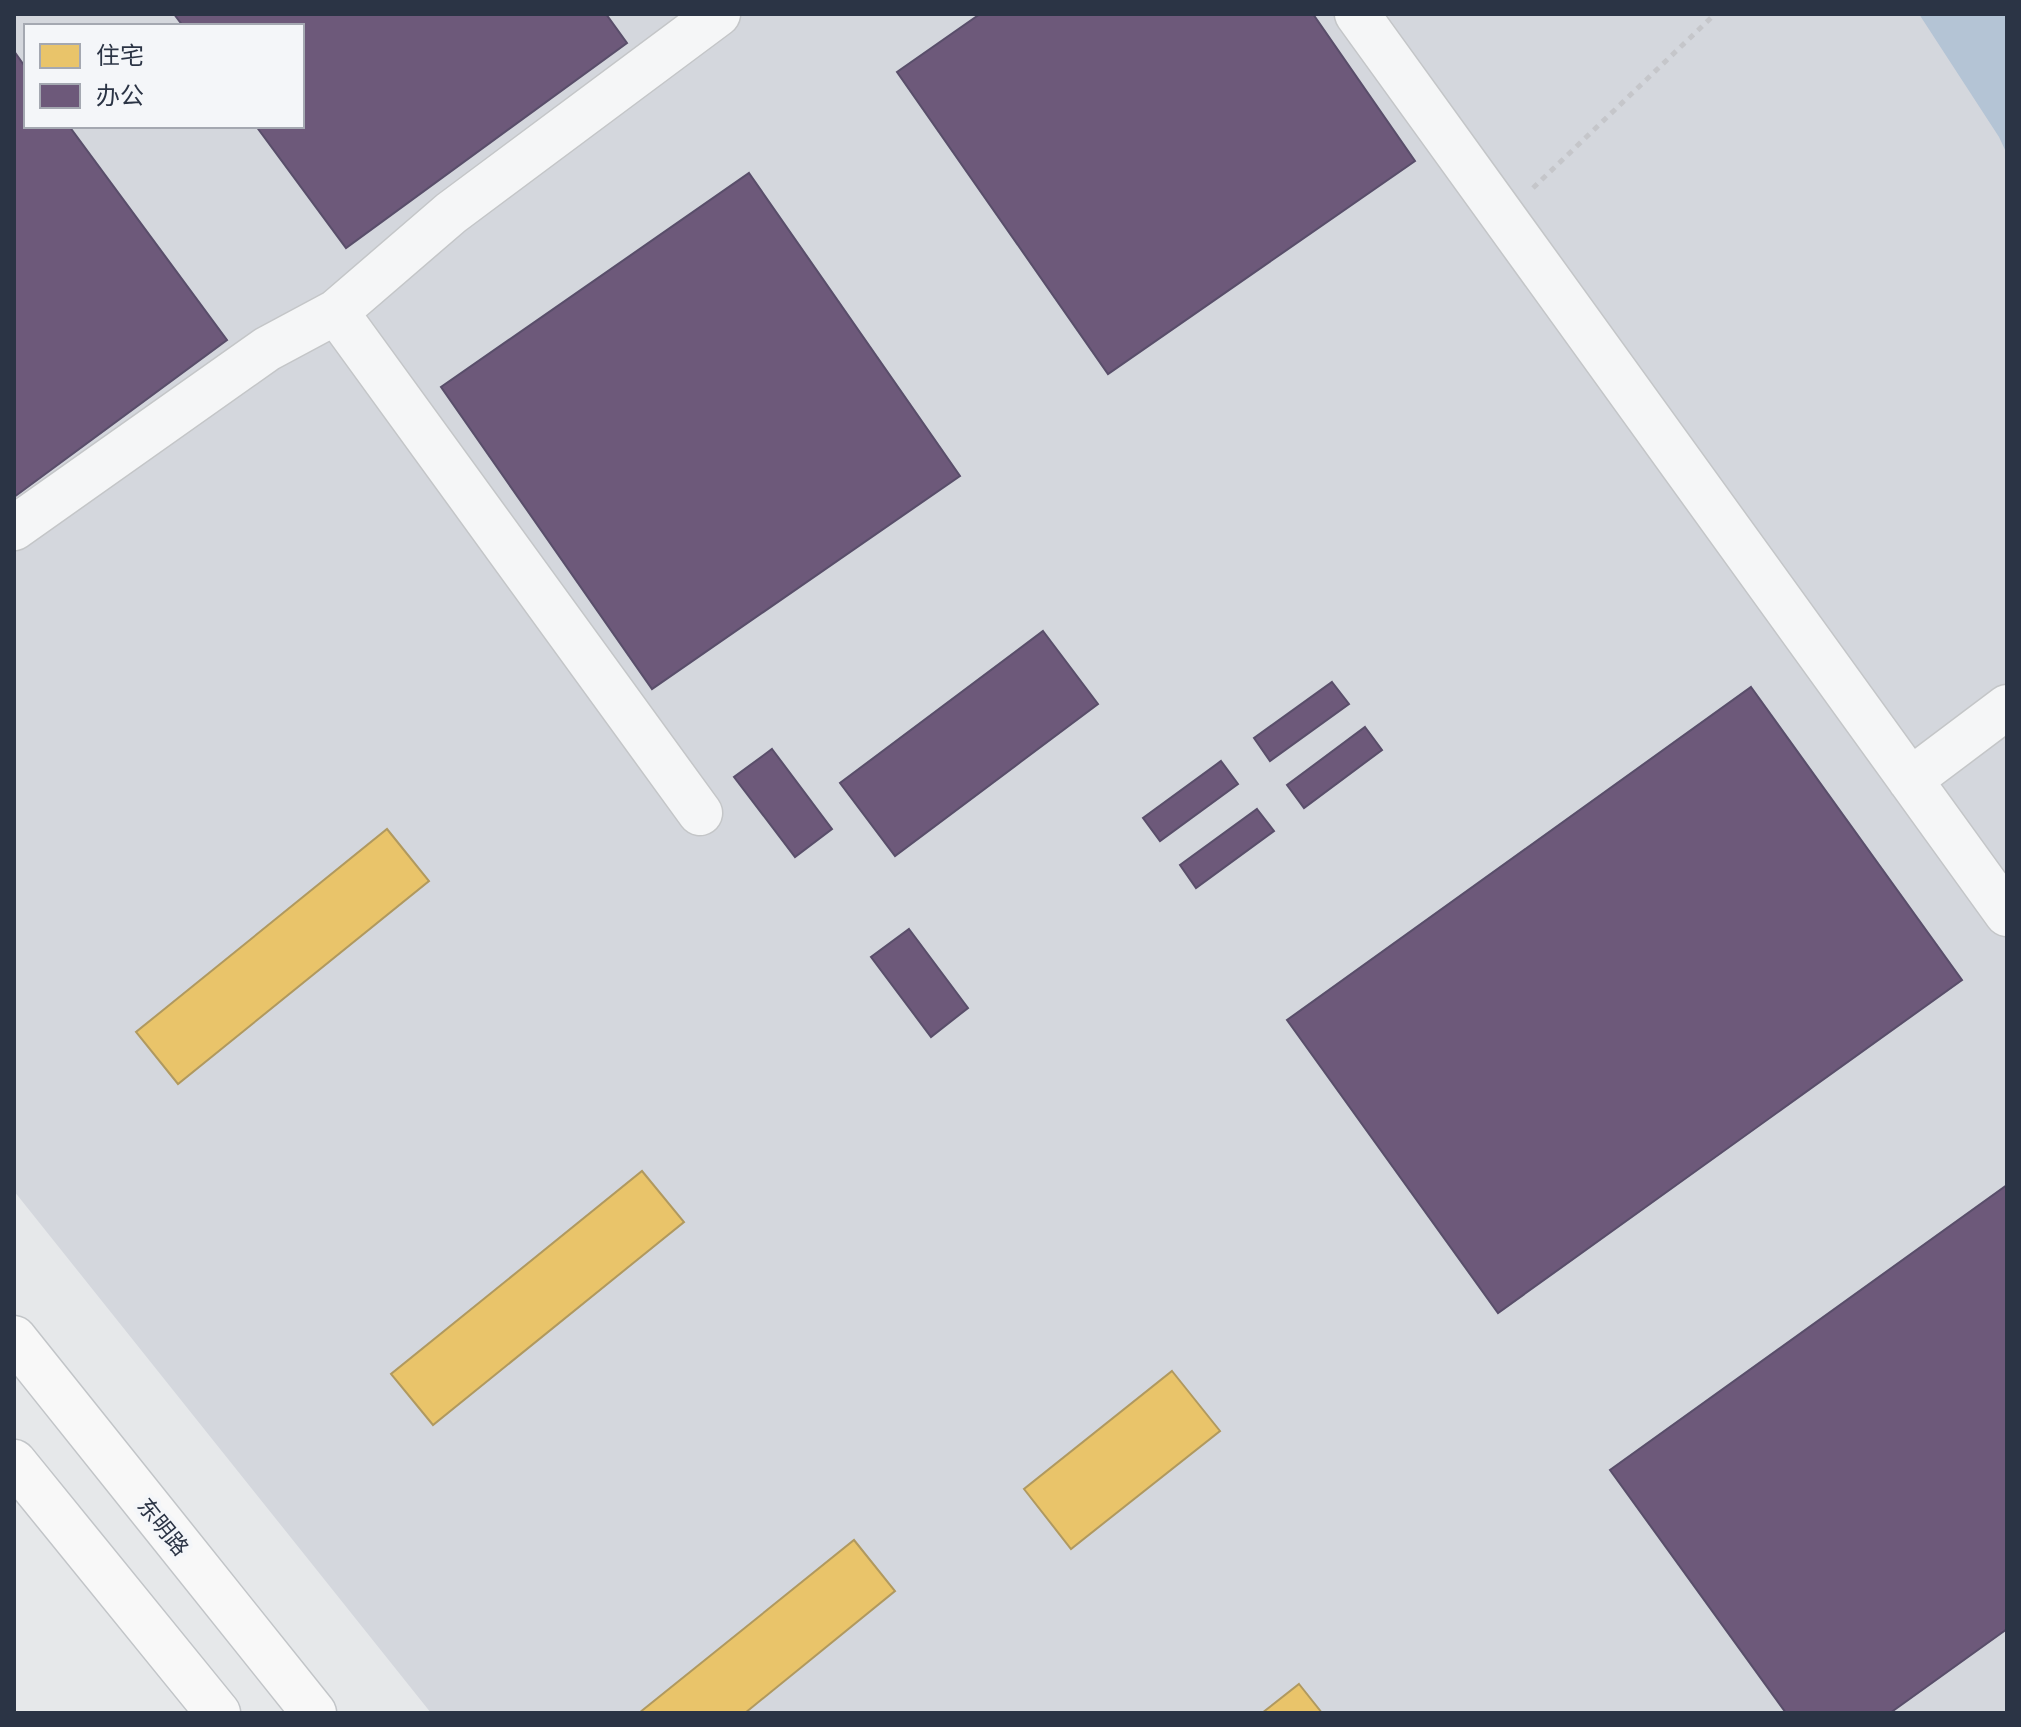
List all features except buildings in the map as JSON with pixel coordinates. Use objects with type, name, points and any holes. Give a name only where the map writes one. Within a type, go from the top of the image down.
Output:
[{"type":"main road","name":"东明路","points":[[14,1338],[314,1713]]},
{"type":"main road","points":[[14,1462],[218,1713]]},
{"type":"street","points":[[14,528],[267,349],[336,312],[451,213],[718,14]]},
{"type":"street","points":[[1357,14],[2007,914]]},
{"type":"street","points":[[336,312],[700,813]]},
{"type":"street","points":[[1910,780],[2007,707]]},
{"type":"path","points":[[1504,217],[1715,14]]},
{"type":"shaded area","points":[[14,14],[2007,14],[2007,1713],[431,1713],[14,1191]]},
{"type":"water","points":[[1919,14],[2007,14],[2007,154],[1999,137]]}]
